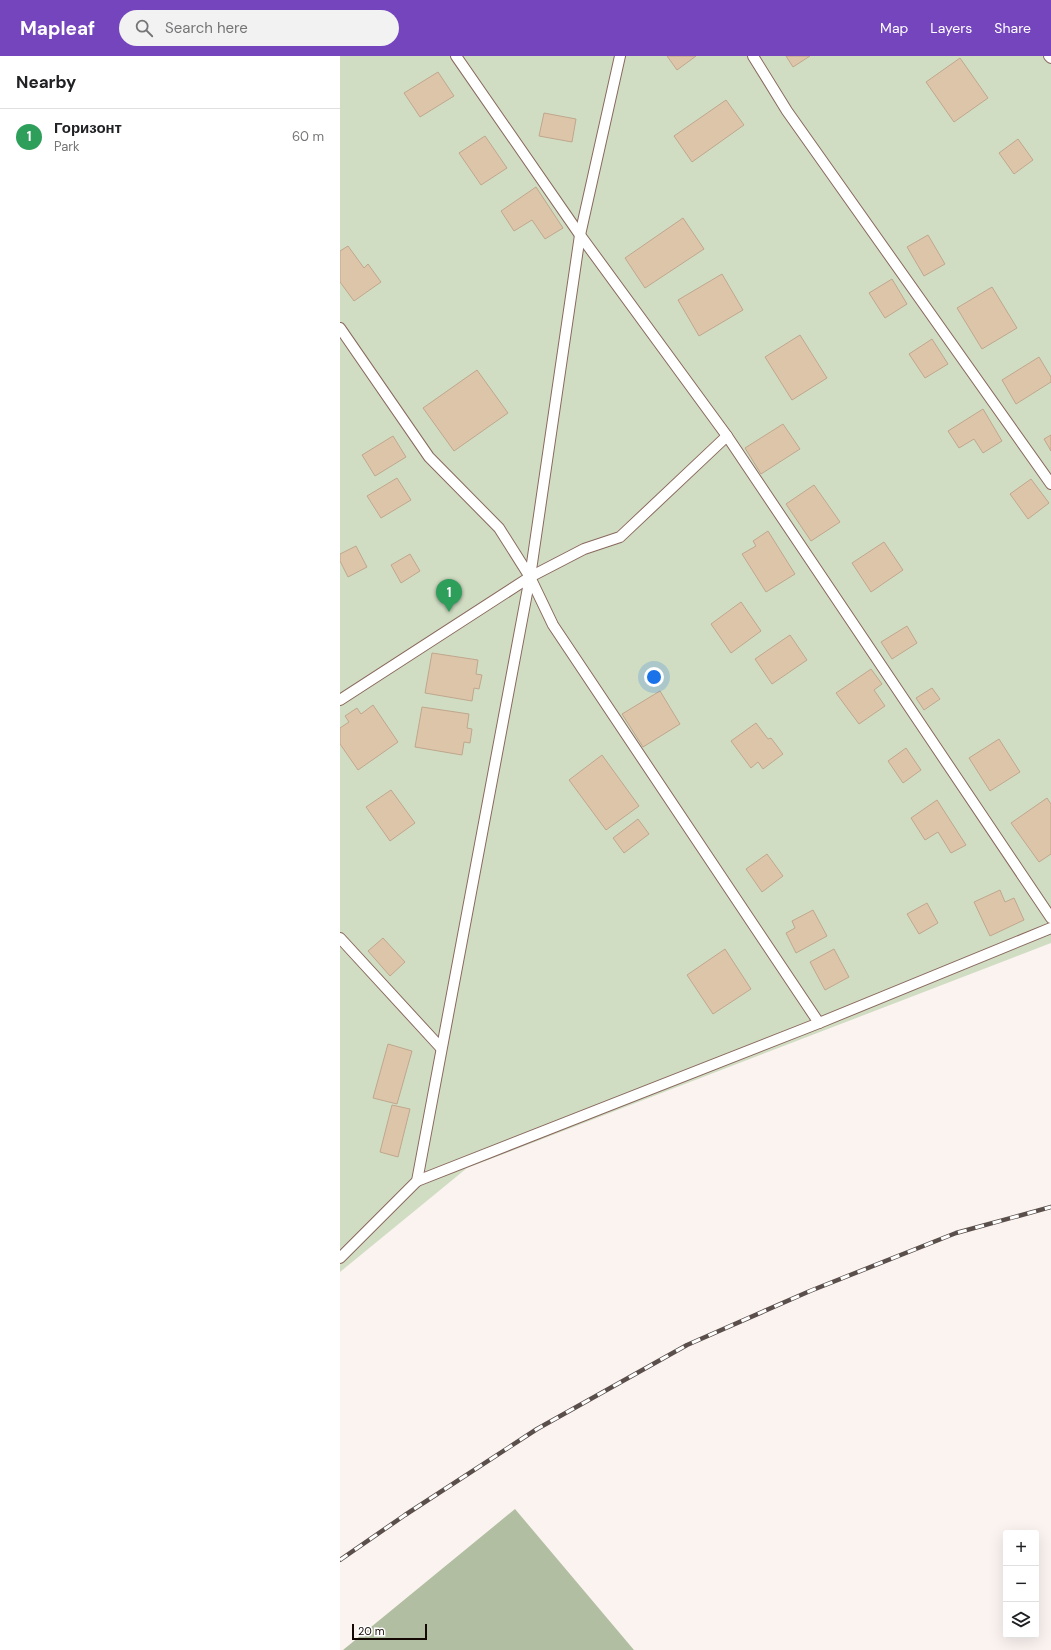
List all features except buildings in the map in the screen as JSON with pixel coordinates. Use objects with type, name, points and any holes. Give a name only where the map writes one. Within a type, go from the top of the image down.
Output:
[{"type":"lane","points":[[456,56],[580,236],[727,436],[1051,918]]},
{"type":"lane","points":[[417,1181],[530,577],[580,236],[620,56]]},
{"type":"lane","points":[[753,56],[787,111],[1051,484]]},
{"type":"lane","points":[[340,328],[429,457],[499,528],[530,577],[553,625],[819,1023]]},
{"type":"lane","points":[[340,700],[530,577],[584,550],[620,537],[727,436]]},
{"type":"lane","points":[[340,1258],[417,1181],[819,1023],[1051,928]]},
{"type":"lane","points":[[340,938],[441,1048]]},
{"type":"green space","points":[[340,56],[1051,56],[1051,943],[467,1168],[340,1272]]},
{"type":"green space","points":[[515,1509],[634,1650],[343,1650]]},
{"type":"railway","points":[[340,1560],[405,1515],[537,1429],[687,1345],[810,1291],[956,1233],[1051,1207]]},
{"type":"place","name":"Горизонт","points":[[449,612]]}]
